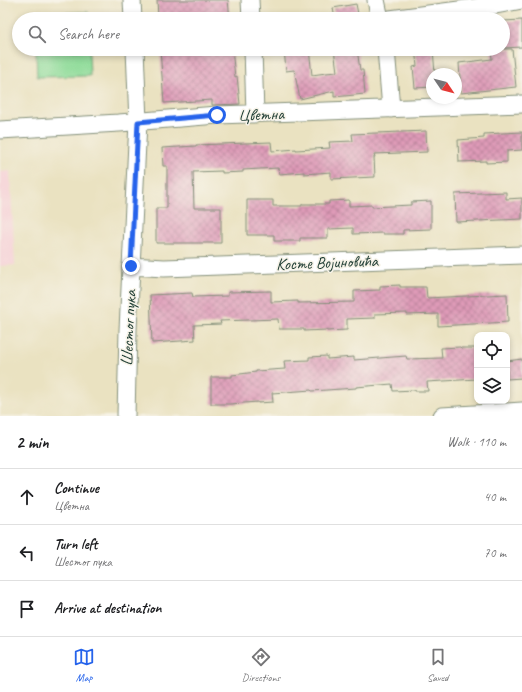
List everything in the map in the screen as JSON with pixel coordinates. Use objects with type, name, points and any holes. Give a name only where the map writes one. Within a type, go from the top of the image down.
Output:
[{"type":"street","points":[[132,0],[133,12]]},
{"type":"street","points":[[250,0],[251,12]]},
{"type":"street","points":[[376,0],[379,12]]},
{"type":"street","points":[[444,12],[522,0]]},
{"type":"street","name":"Шестог пука","points":[[126,416],[128,330],[138,122],[134,56]]},
{"type":"street","points":[[253,56],[255,114]]},
{"type":"street","points":[[387,56],[391,109]]},
{"type":"street","name":"Цветна","points":[[0,130],[138,122],[217,115],[522,104]]},
{"type":"street","name":"Косте Војиновића","points":[[131,266],[164,268],[522,255]]},
{"type":"street","points":[[442,416],[522,411]]},
{"type":"shaded area","points":[[10,171],[15,265],[0,266],[0,172]]},
{"type":"green space","points":[[36,56],[89,56],[90,76],[37,77]]},
{"type":"building","points":[[157,0],[228,0],[229,12],[158,12]]},
{"type":"building","points":[[356,4],[358,12],[334,12],[333,8]]},
{"type":"building","points":[[522,20],[522,47],[510,48],[510,21]]},
{"type":"building","points":[[510,49],[512,49],[516,87],[462,93],[462,68],[459,68],[459,63],[492,59],[492,56],[510,56]]},
{"type":"building","points":[[161,56],[233,56],[235,77],[237,76],[240,104],[212,105],[212,100],[164,103]]},
{"type":"building","points":[[285,56],[310,56],[312,75],[337,72],[335,56],[358,56],[360,70],[363,70],[365,94],[334,97],[334,91],[300,99],[294,70],[286,71]]},
{"type":"building","points":[[416,56],[434,56],[435,68],[426,68],[426,87],[415,88],[413,67],[417,66]]},
{"type":"building","points":[[426,131],[427,152],[374,154],[375,177],[331,179],[331,172],[279,174],[278,168],[222,173],[222,171],[193,172],[194,208],[221,208],[221,243],[156,243],[156,208],[167,208],[167,166],[163,166],[162,148],[271,142],[272,151],[330,148],[329,142],[353,141],[352,134]]},
{"type":"building","points":[[522,132],[522,150],[507,151],[507,162],[459,162],[458,140],[484,138],[484,134]]},
{"type":"building","points":[[506,192],[506,199],[522,198],[522,219],[456,222],[455,194]]},
{"type":"building","points":[[247,200],[273,200],[273,206],[302,206],[302,204],[329,204],[329,201],[349,200],[349,206],[372,205],[372,207],[411,205],[411,202],[431,201],[431,229],[403,230],[403,234],[353,234],[353,228],[328,229],[328,238],[300,238],[300,241],[274,241],[274,235],[247,235]]},
{"type":"building","points":[[400,285],[400,287],[426,287],[427,298],[507,294],[508,322],[438,326],[438,314],[375,314],[375,318],[347,319],[347,330],[304,331],[304,329],[279,329],[278,319],[220,321],[221,324],[194,325],[195,340],[152,343],[150,295],[192,293],[193,297],[228,296],[228,292],[271,291],[271,302],[354,302],[354,291],[380,290],[380,286]]},
{"type":"building","points":[[441,348],[474,348],[474,379],[427,382],[428,391],[393,391],[392,384],[356,388],[272,393],[273,402],[211,404],[211,377],[232,377],[232,375],[256,371],[285,369],[284,361],[309,360],[309,357],[327,356],[327,359],[354,357],[354,360],[406,356],[407,359],[442,358]]},
{"type":"building","points":[[522,359],[522,378],[510,379],[510,361]]},
{"type":"route","points":[[131,266],[138,122],[217,115]]}]
